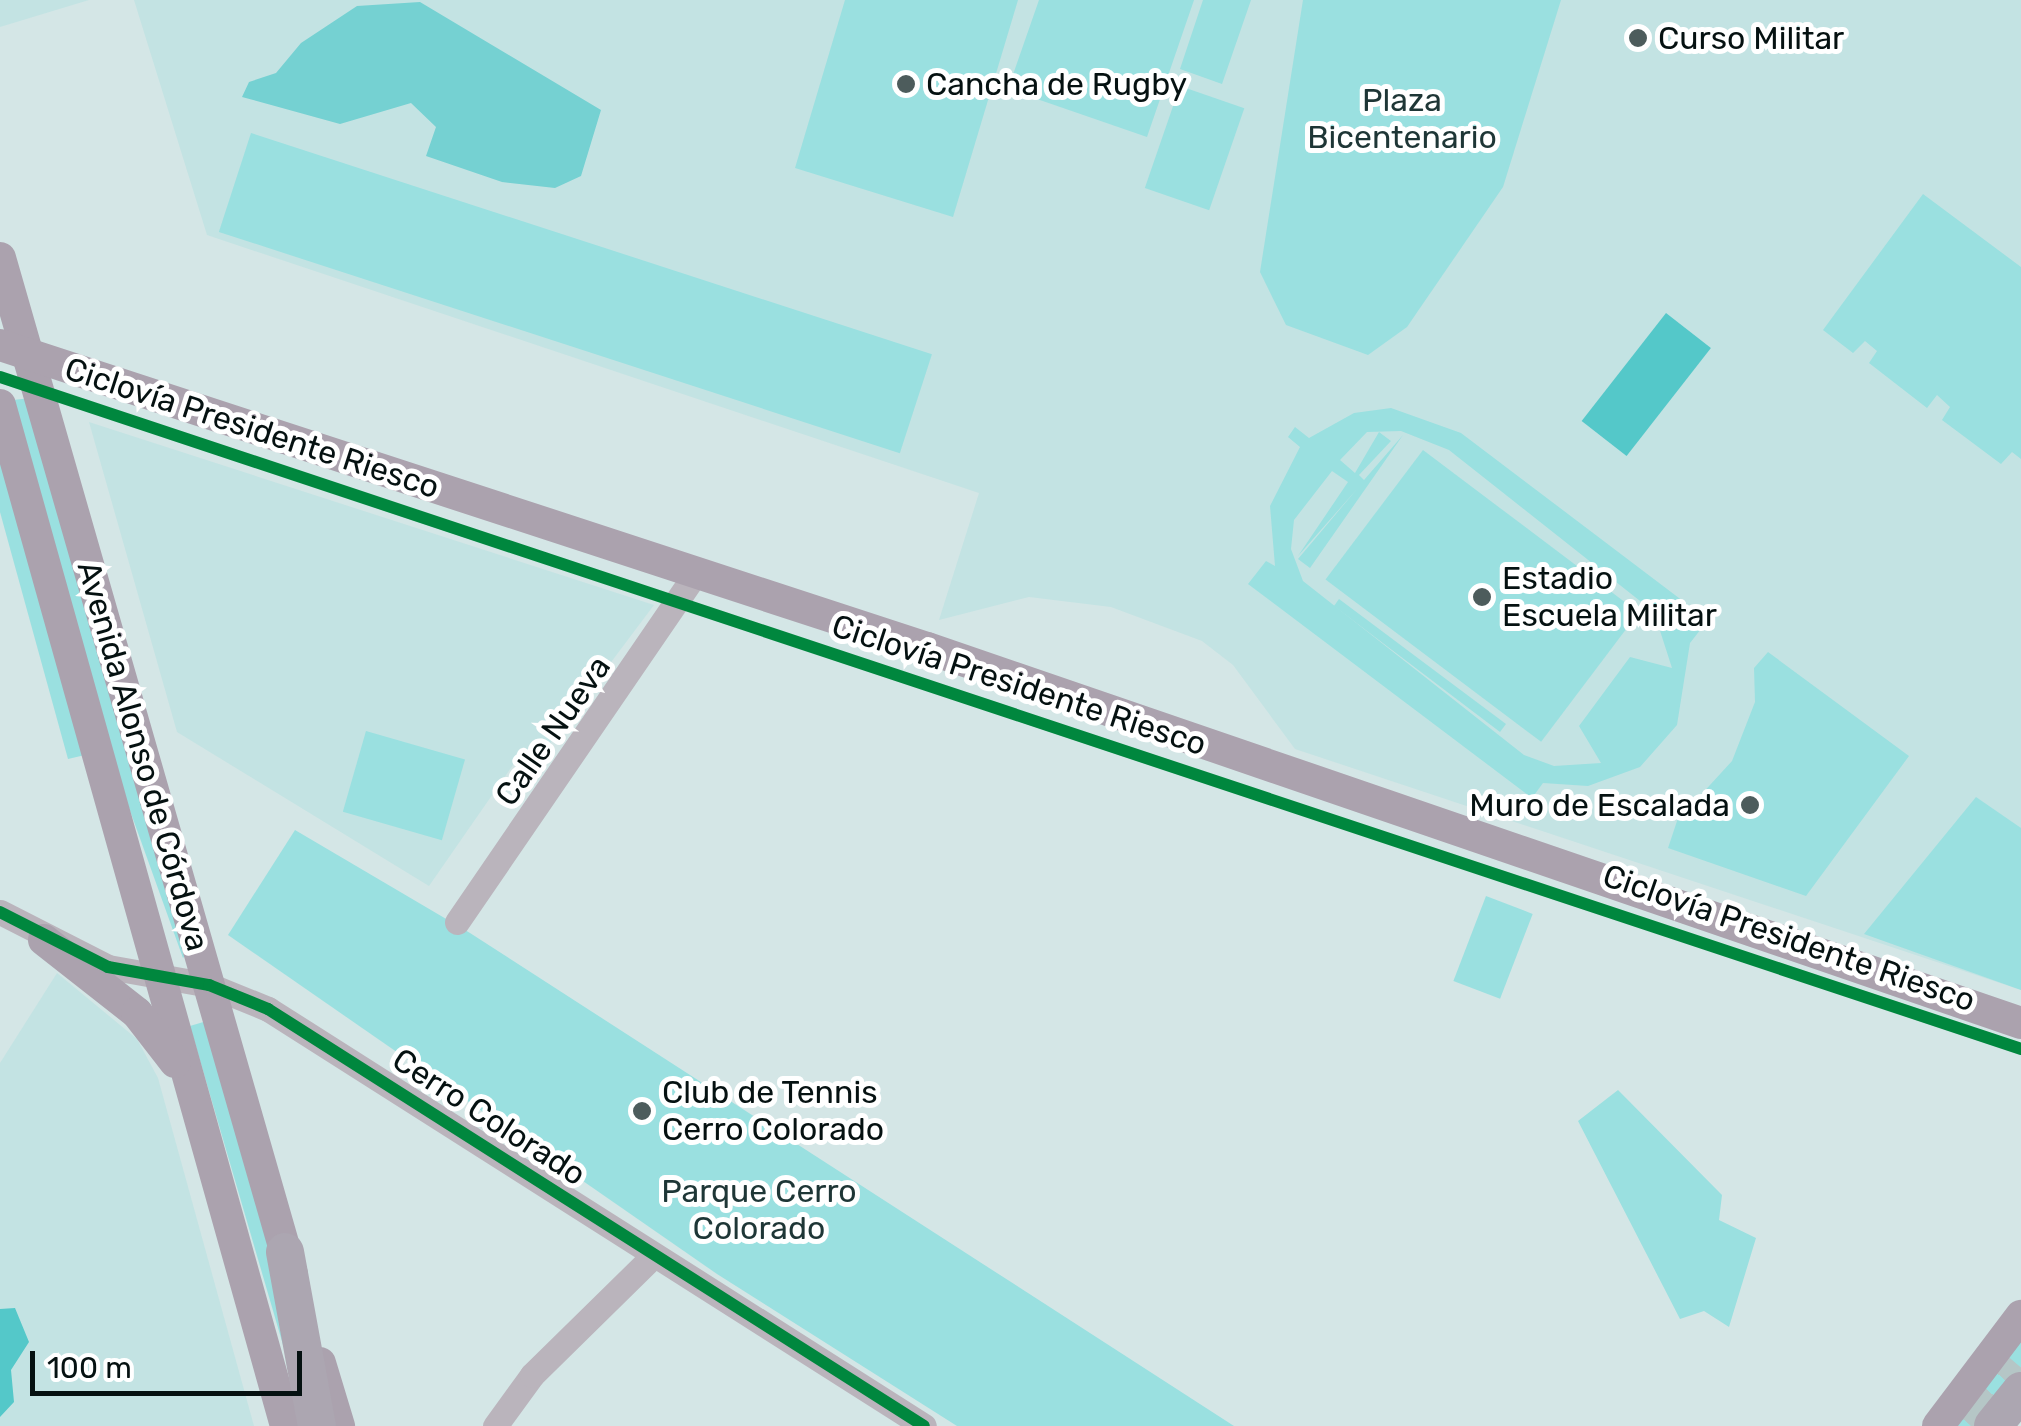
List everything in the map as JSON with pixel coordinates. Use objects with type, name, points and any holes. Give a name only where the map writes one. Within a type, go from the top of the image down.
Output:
[{"type":"highway","points":[[285,1252],[317,1426]]},
{"type":"highway","points":[[1994,1426],[2021,1391]]},
{"type":"main road","name":"Avenida Alonso de Córdova","points":[[0,258],[14,350],[339,1426]]},
{"type":"main road","points":[[0,315],[14,350],[696,573],[2021,1023]]},
{"type":"main road","name":"Avenida Alonso de Córdova","points":[[0,405],[286,1426]]},
{"type":"main road","points":[[44,940],[137,1013],[188,1080]]},
{"type":"main road","points":[[1938,1426],[2021,1316]]},
{"type":"street","name":"Calle Nueva","points":[[457,922],[696,573]]},
{"type":"street","name":"Cerro Colorado","points":[[0,912],[44,940],[160,977],[208,985],[268,1009],[654,1255],[896,1417],[924,1426]]},
{"type":"street","points":[[496,1426],[532,1376],[654,1255]]},
{"type":"shaded area","points":[[0,0],[89,0],[0,27]]},
{"type":"shaded area","points":[[134,0],[2021,0],[2021,990],[1295,749],[1233,665],[1202,641],[1111,607],[1029,597],[939,620],[979,493],[207,235]]},
{"type":"shaded area","points":[[420,2],[601,110],[581,176],[555,188],[502,182],[426,156],[436,127],[411,103],[340,124],[242,97],[249,82],[276,73],[301,43],[357,6]]},
{"type":"shaded area","points":[[1666,313],[1711,348],[1627,456],[1582,421]]},
{"type":"shaded area","points":[[89,422],[654,605],[536,762],[515,762],[429,886],[177,732]]},
{"type":"shaded area","points":[[57,973],[137,1039],[158,1078],[254,1426],[0,1426],[0,1063]]},
{"type":"shaded area","points":[[15,1308],[29,1342],[11,1370],[14,1402],[0,1417],[0,1309]]},
{"type":"green space","name":"Cancha de Rugby","points":[[845,0],[1018,0],[953,217],[795,168]]},
{"type":"green space","points":[[1039,0],[1194,0],[1147,137],[1008,89]]},
{"type":"green space","points":[[1203,0],[1251,0],[1222,84],[1180,69]]},
{"type":"green space","name":"Plaza Bicentenario","points":[[1303,0],[1561,0],[1503,187],[1407,327],[1368,355],[1286,325],[1260,272]]},
{"type":"green space","points":[[1180,86],[1244,108],[1209,210],[1145,188]]},
{"type":"green space","points":[[251,133],[932,354],[900,453],[219,232]]},
{"type":"green space","points":[[1923,194],[2021,267],[2021,459],[2012,452],[2001,464],[1942,420],[1950,407],[1937,395],[1927,408],[1869,363],[1877,351],[1865,341],[1853,353],[1823,330]]},
{"type":"green space","points":[[31,398],[191,949],[183,958],[128,805],[13,400]]},
{"type":"green space","points":[[1391,408],[1461,433],[1708,620],[1690,643],[1677,725],[1640,767],[1588,786],[1543,783],[1532,798],[1248,584],[1266,561],[1275,566],[1270,506],[1300,447],[1288,437],[1295,427],[1309,438],[1354,413]],"holes":[[[1401,431],[1449,450],[1654,612],[1672,668],[1630,657],[1579,726],[1601,763],[1554,766],[1524,755],[1303,581],[1291,549],[1294,520],[1332,471],[1348,482],[1298,556],[1357,489],[1298,559],[1310,568],[1403,435],[1364,480],[1359,475],[1391,441],[1379,432],[1355,473],[1340,460],[1367,432]]]},
{"type":"green space","points":[[0,447],[85,755],[68,759],[0,512]]},
{"type":"green space","name":"Estadio Escuela Militar","points":[[1423,450],[1639,612],[1541,742],[1326,579]]},
{"type":"green space","points":[[1339,599],[1506,724],[1500,732],[1334,606]]},
{"type":"green space","points":[[1768,652],[1909,756],[1806,896],[1668,848],[1677,821],[1732,761],[1755,702],[1754,668]]},
{"type":"green space","points":[[366,731],[465,759],[442,840],[343,812]]},
{"type":"green space","points":[[1976,797],[2021,828],[2021,990],[1864,934]]},
{"type":"green space","name":"Parque Cerro Colorado","points":[[295,830],[470,933],[1234,1426],[957,1426],[717,1274],[228,935]]},
{"type":"green space","points":[[1486,896],[1533,914],[1500,999],[1453,981]]},
{"type":"green space","points":[[210,1020],[279,1258],[288,1362],[190,1026]]},
{"type":"green space","points":[[1618,1090],[1722,1195],[1719,1220],[1756,1238],[1729,1327],[1704,1311],[1680,1319],[1578,1121]]},
{"type":"green space","points":[[2021,1337],[2021,1380],[1985,1426],[1957,1426]]},
{"type":"tunnel","points":[[1971,1426],[2021,1367]]},
{"type":"cycle path","name":"Ciclovía Presidente Riesco","points":[[0,377],[2021,1049]]},
{"type":"cycle path","points":[[0,912],[108,967],[209,985],[268,1009],[924,1426]]},
{"type":"place","name":"Curso Militar","points":[[1638,38]]},
{"type":"place","name":"Cancha de Rugby","points":[[906,84]]},
{"type":"place","name":"Estadio Escuela Militar","points":[[1482,597]]},
{"type":"place","name":"Muro de Escalada","points":[[1750,805]]},
{"type":"place","name":"Club de Tennis Cerro Colorado","points":[[642,1111]]}]
